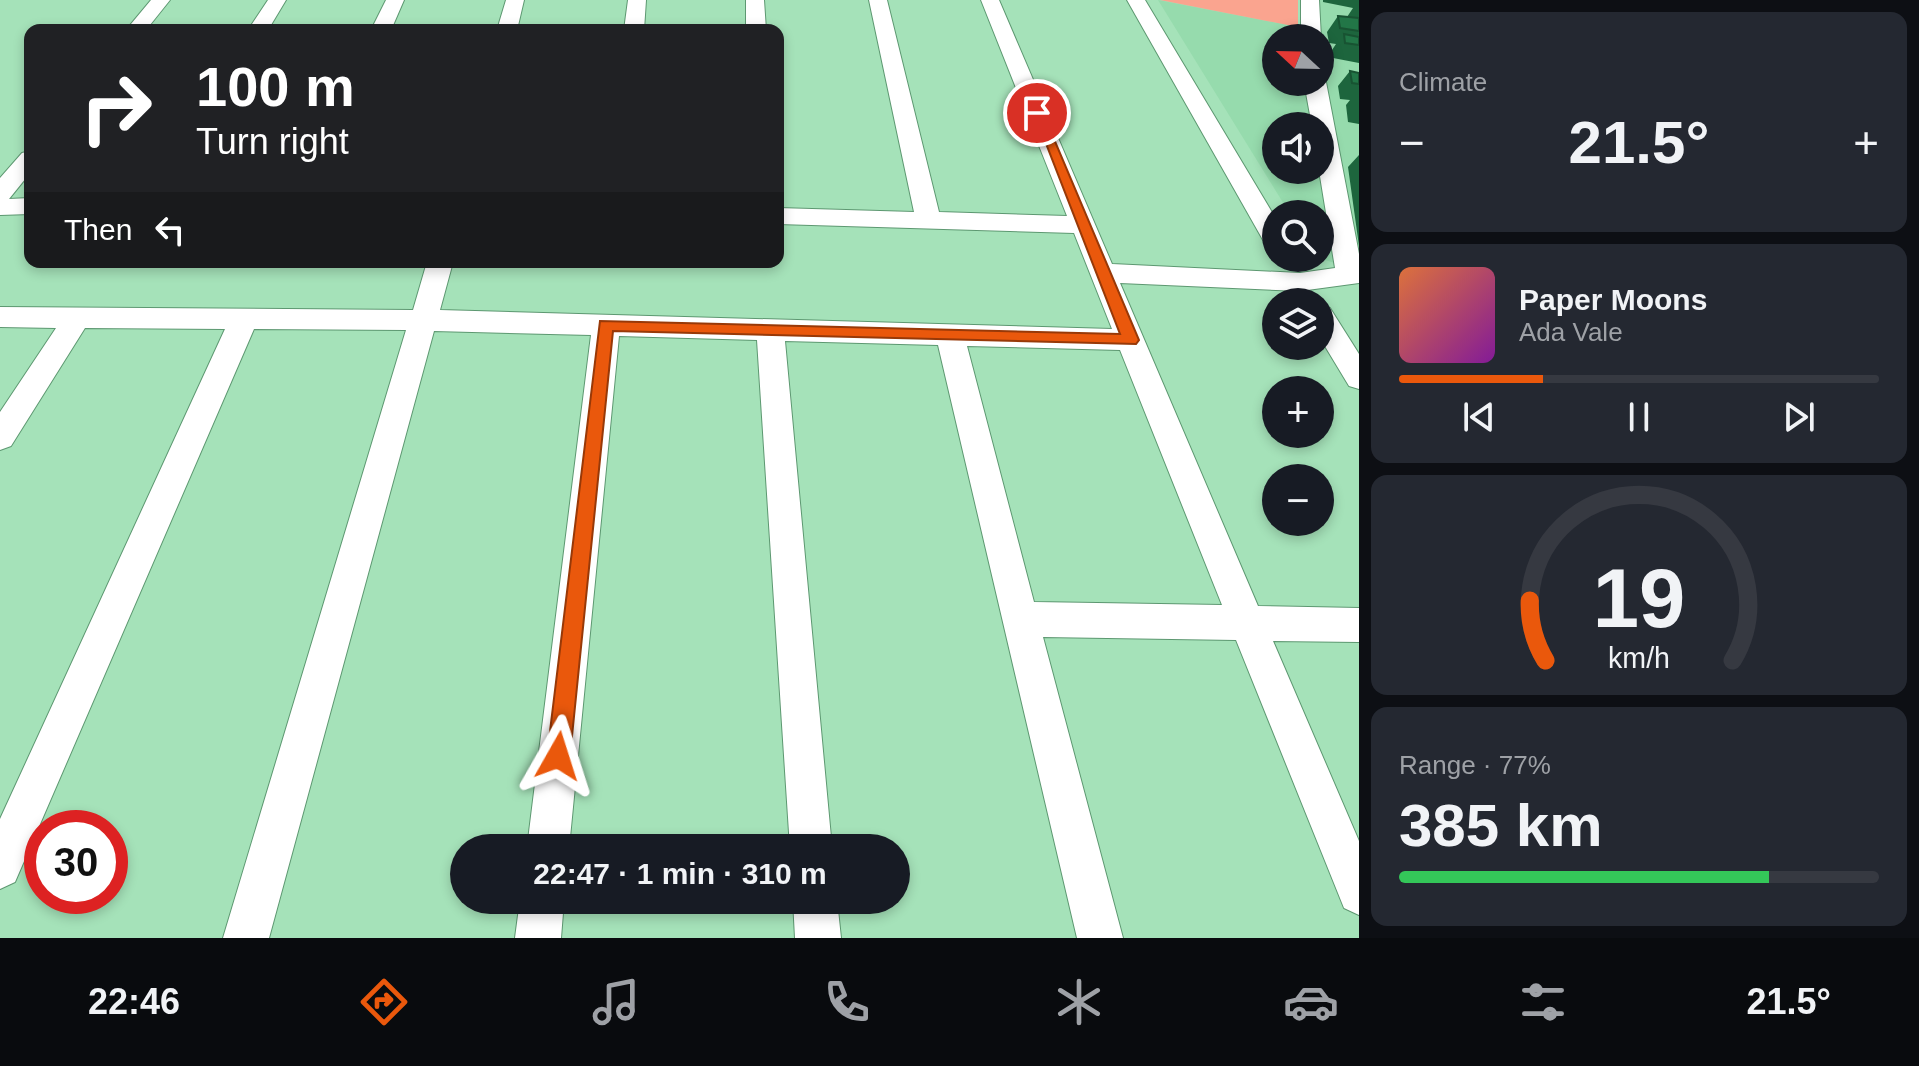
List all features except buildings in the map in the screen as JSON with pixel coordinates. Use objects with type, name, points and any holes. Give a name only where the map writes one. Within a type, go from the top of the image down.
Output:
[{"type":"street","points":[[141,24],[161,0]]},
{"type":"street","points":[[262,24],[277,0]]},
{"type":"street","points":[[384,24],[395,0]]},
{"type":"street","points":[[509,24],[515,0]]},
{"type":"street","points":[[635,24],[637,0]]},
{"type":"street","points":[[755,0],[756,24]]},
{"type":"street","points":[[878,0],[928,220]]},
{"type":"street","points":[[990,0],[1359,893]]},
{"type":"street","points":[[1136,0],[1262,216]]},
{"type":"street","points":[[1310,0],[1311,24]]},
{"type":"street","points":[[1317,288],[1350,276],[1318,96]]},
{"type":"street","points":[[0,194],[24,165]]},
{"type":"street","points":[[0,207],[24,206]]},
{"type":"street","points":[[784,216],[1084,225]]},
{"type":"street","points":[[246,938],[438,268]]},
{"type":"street","points":[[1104,273],[1263,288]]},
{"type":"street","points":[[0,317],[423,320],[1131,340]]},
{"type":"street","points":[[0,437],[77,318]]},
{"type":"street","points":[[0,867],[243,321]]},
{"type":"street","points":[[550,834],[606,325]]},
{"type":"street","points":[[770,330],[810,834]]},
{"type":"street","points":[[950,335],[1100,938]]},
{"type":"street","points":[[1334,338],[1359,378]]},
{"type":"street","points":[[1021,619],[1359,625]]},
{"type":"street","points":[[538,938],[541,914]]},
{"type":"street","points":[[816,914],[818,938]]},
{"type":"shaded area","points":[[1158,0],[1282,24],[1262,24],[1262,96],[1308,96],[1310,112],[1262,112],[1262,169]]},
{"type":"shaded area","points":[[1160,0],[1298,0],[1298,24],[1283,24]]},
{"type":"shaded area","points":[[1316,0],[1359,0],[1359,263],[1334,147],[1334,112],[1326,112],[1323,96],[1334,96],[1334,24],[1317,24]]},
{"type":"shaded area","points":[[1271,184],[1323,184],[1326,200],[1281,200]]},
{"type":"route","points":[[558,756],[606,325],[1131,340],[1037,113]]}]
